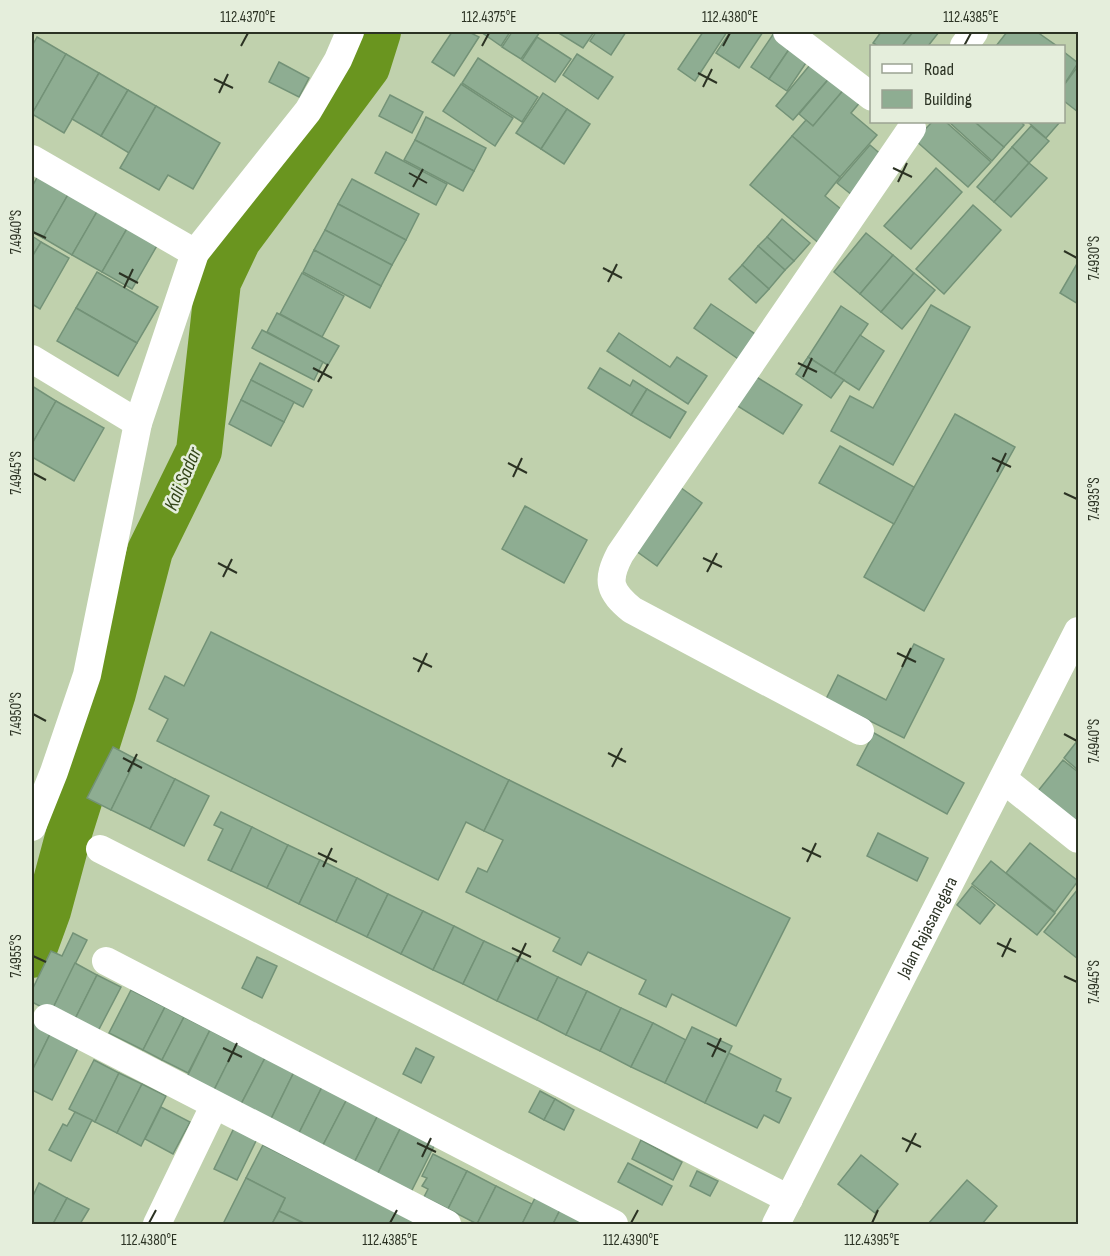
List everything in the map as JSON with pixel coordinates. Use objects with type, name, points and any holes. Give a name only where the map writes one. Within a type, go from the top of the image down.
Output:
[{"type":"street","points":[[32,827],[54,772],[87,675],[138,423],[195,253],[308,111],[338,60],[350,32]]},
{"type":"street","points":[[787,32],[870,95]]},
{"type":"street","points":[[965,45],[974,32]]},
{"type":"street","points":[[860,731],[632,610],[618,598],[611,584],[612,569],[910,124]]},
{"type":"street","points":[[32,159],[195,253]]},
{"type":"street","points":[[32,359],[138,423]]},
{"type":"street","name":"Jalan Rajasanegara","points":[[776,1224],[1003,779],[1069,678],[1078,631]]},
{"type":"street","points":[[1003,779],[1078,839]]},
{"type":"street","points":[[100,849],[789,1199]]},
{"type":"street","points":[[106,961],[614,1224]]},
{"type":"street","points":[[47,1018],[447,1224]]},
{"type":"street","points":[[157,1224],[214,1106]]},
{"type":"building","points":[[452,32],[469,32],[479,37],[454,76],[432,62]]},
{"type":"building","points":[[481,32],[510,32],[501,46]]},
{"type":"building","points":[[512,32],[540,32],[521,59],[502,47]]},
{"type":"building","points":[[557,32],[594,32],[583,48]]},
{"type":"building","points":[[596,32],[626,32],[611,55],[590,41]]},
{"type":"building","points":[[703,32],[727,32],[695,81],[678,69]]},
{"type":"building","points":[[730,32],[763,32],[739,68],[716,53]]},
{"type":"building","points":[[881,32],[913,32],[903,45],[873,43]]},
{"type":"building","points":[[913,32],[939,32],[929,45],[903,45]]},
{"type":"building","points":[[1007,32],[1037,32],[1056,45],[997,45]]},
{"type":"building","points":[[774,33],[792,45],[769,79],[751,67]]},
{"type":"building","points":[[37,37],[66,54],[32,114],[32,46]]},
{"type":"building","points":[[537,37],[571,59],[555,82],[522,60]]},
{"type":"building","points":[[792,45],[810,57],[787,91],[769,79]]},
{"type":"building","points":[[1065,53],[1078,63],[1065,83]]},
{"type":"building","points":[[66,54],[99,73],[64,133],[32,114]]},
{"type":"building","points":[[577,54],[613,77],[598,99],[563,75]]},
{"type":"building","points":[[478,58],[538,97],[522,122],[462,83]]},
{"type":"building","points":[[814,60],[832,75],[793,120],[776,106]]},
{"type":"building","points":[[279,62],[309,78],[299,97],[269,82]]},
{"type":"building","points":[[1078,66],[1078,112],[1065,102],[1065,84]]},
{"type":"building","points":[[99,73],[128,90],[101,136],[72,119]]},
{"type":"building","points":[[832,75],[846,87],[813,126],[799,114]]},
{"type":"building","points":[[461,84],[513,118],[495,146],[443,111]]},
{"type":"building","points":[[846,87],[862,100],[851,113],[877,135],[840,177],[792,136],[806,120],[813,126]]},
{"type":"building","points":[[128,90],[156,106],[129,153],[101,136]]},
{"type":"building","points":[[543,93],[567,109],[541,149],[516,133]]},
{"type":"building","points":[[390,95],[423,112],[412,133],[379,116]]},
{"type":"building","points":[[156,106],[220,143],[193,189],[168,175],[159,190],[120,168]]},
{"type":"building","points":[[567,109],[590,124],[564,164],[541,149]]},
{"type":"building","points":[[426,117],[486,148],[474,171],[415,140]]},
{"type":"building","points":[[931,123],[947,123],[991,162],[968,187],[915,140]]},
{"type":"building","points":[[950,123],[976,123],[1004,147],[992,161]]},
{"type":"building","points":[[976,123],[1022,123],[1024,125],[1004,147]]},
{"type":"building","points":[[1029,123],[1059,123],[1046,138]]},
{"type":"building","points":[[1031,126],[1049,141],[1029,163],[1012,147]]},
{"type":"building","points":[[792,136],[840,177],[825,196],[847,214],[821,245],[750,185]]},
{"type":"building","points":[[415,140],[474,171],[463,191],[404,160]]},
{"type":"building","points":[[870,145],[884,157],[852,195],[837,183]]},
{"type":"building","points":[[1012,147],[1029,163],[994,202],[977,187]]},
{"type":"building","points":[[386,152],[447,184],[436,205],[375,173]]},
{"type":"building","points":[[1029,163],[1047,178],[1011,217],[994,202]]},
{"type":"building","points":[[42,168],[73,186],[43,238],[32,232],[32,187]]},
{"type":"building","points":[[936,168],[962,192],[911,249],[884,226]]},
{"type":"building","points":[[352,179],[419,214],[406,240],[338,204]]},
{"type":"building","points":[[73,186],[102,203],[72,255],[43,238]]},
{"type":"building","points":[[102,203],[132,220],[102,272],[72,255]]},
{"type":"building","points":[[338,204],[406,240],[392,265],[325,230]]},
{"type":"building","points":[[973,205],[1001,230],[944,294],[916,269]]},
{"type":"building","points":[[782,219],[810,243],[794,261],[767,237]]},
{"type":"building","points":[[132,220],[162,237],[132,289],[102,272]]},
{"type":"building","points":[[325,230],[392,265],[381,286],[314,250]]},
{"type":"building","points":[[866,233],[893,255],[860,294],[834,272]]},
{"type":"building","points":[[32,236],[41,242],[32,257]]},
{"type":"building","points":[[767,237],[794,261],[785,270],[758,246]]},
{"type":"building","points":[[41,242],[69,258],[40,309],[32,304],[32,257]]},
{"type":"building","points":[[758,246],[785,270],[769,289],[742,265]]},
{"type":"building","points":[[314,250],[381,286],[370,308],[303,272]]},
{"type":"building","points":[[893,255],[914,273],[881,312],[860,294]]},
{"type":"building","points":[[1078,262],[1078,304],[1060,293]]},
{"type":"building","points":[[742,265],[769,289],[756,303],[729,279]]},
{"type":"building","points":[[97,272],[158,307],[137,343],[76,308]]},
{"type":"building","points":[[302,273],[344,296],[322,337],[280,314]]},
{"type":"building","points":[[914,273],[935,290],[902,329],[881,312]]},
{"type":"building","points":[[711,304],[761,338],[744,363],[694,328]]},
{"type":"building","points":[[931,305],[970,327],[893,465],[831,431],[850,396],[873,408]]},
{"type":"building","points":[[841,306],[868,324],[834,374],[808,357]]},
{"type":"building","points":[[76,308],[137,343],[118,376],[57,341]]},
{"type":"building","points":[[277,313],[339,346],[328,365],[267,332]]},
{"type":"building","points":[[262,330],[323,362],[314,380],[252,348]]},
{"type":"building","points":[[619,333],[670,367],[677,357],[707,376],[688,404],[607,351]]},
{"type":"building","points":[[860,335],[884,351],[859,390],[834,374]]},
{"type":"building","points":[[808,357],[844,380],[831,398],[796,374]]},
{"type":"building","points":[[260,363],[312,390],[303,407],[251,380]]},
{"type":"building","points":[[600,368],[630,386],[633,380],[647,389],[631,415],[588,388]]},
{"type":"building","points":[[755,376],[802,405],[783,434],[736,405]]},
{"type":"building","points":[[251,380],[294,402],[284,422],[241,400]]},
{"type":"building","points":[[32,386],[56,401],[32,444]]},
{"type":"building","points":[[647,389],[686,412],[670,438],[631,415]]},
{"type":"building","points":[[241,400],[284,422],[271,446],[229,424]]},
{"type":"building","points":[[56,401],[104,428],[74,481],[32,457],[32,444]]},
{"type":"building","points":[[955,414],[1015,447],[924,611],[864,577]]},
{"type":"building","points":[[840,446],[914,487],[894,524],[819,483]]},
{"type":"building","points":[[677,485],[702,503],[657,566],[632,548]]},
{"type":"building","points":[[525,506],[587,540],[564,583],[502,549]]},
{"type":"building","points":[[211,632],[509,780],[484,831],[466,822],[438,880],[157,741],[168,719],[149,709],[165,676],[184,686]]},
{"type":"building","points":[[914,644],[944,659],[904,738],[826,699],[838,675],[886,700]]},
{"type":"building","points":[[874,733],[964,783],[947,814],[857,765]]},
{"type":"building","points":[[1078,740],[1078,770],[1064,758]]},
{"type":"building","points":[[113,747],[136,759],[111,810],[87,798]]},
{"type":"building","points":[[136,759],[175,779],[150,829],[111,810]]},
{"type":"building","points":[[1063,760],[1078,772],[1078,831],[1034,796]]},
{"type":"building","points":[[175,779],[209,796],[184,846],[150,829]]},
{"type":"building","points":[[509,780],[790,918],[736,1026],[672,994],[666,1007],[639,994],[646,980],[588,952],[581,965],[553,951],[560,938],[466,892],[478,868],[487,872],[503,840],[484,831]]},
{"type":"building","points":[[221,812],[252,827],[231,871],[208,860],[223,829],[214,825]]},
{"type":"building","points":[[252,827],[288,845],[267,888],[231,871]]},
{"type":"building","points":[[878,833],[928,858],[917,881],[867,856]]},
{"type":"building","points":[[1030,843],[1078,881],[1055,912],[1006,873]]},
{"type":"building","points":[[288,845],[320,860],[299,904],[267,888]]},
{"type":"building","points":[[320,860],[357,878],[336,922],[299,904]]},
{"type":"building","points":[[991,861],[1055,913],[1037,935],[972,884]]},
{"type":"building","points":[[357,878],[388,894],[367,937],[336,922]]},
{"type":"building","points":[[972,886],[995,905],[980,924],[957,905]]},
{"type":"building","points":[[1078,889],[1078,959],[1044,932]]},
{"type":"building","points":[[388,894],[423,911],[401,954],[367,937]]},
{"type":"building","points":[[423,911],[454,926],[433,970],[401,954]]},
{"type":"building","points":[[454,926],[484,941],[463,984],[433,970]]},
{"type":"building","points":[[73,933],[87,940],[51,1012],[32,1002],[32,990],[51,951],[62,956]]},
{"type":"building","points":[[484,941],[518,957],[497,1001],[463,984]]},
{"type":"building","points":[[257,957],[277,966],[262,998],[242,988]]},
{"type":"building","points":[[518,957],[558,977],[537,1020],[497,1001]]},
{"type":"building","points":[[75,963],[97,975],[73,1023],[51,1012]]},
{"type":"building","points":[[97,975],[121,987],[96,1035],[73,1023]]},
{"type":"building","points":[[558,977],[587,991],[566,1035],[537,1020]]},
{"type":"building","points":[[131,990],[165,1007],[143,1050],[109,1033]]},
{"type":"building","points":[[587,991],[621,1008],[600,1051],[566,1035]]},
{"type":"building","points":[[165,1007],[184,1017],[162,1060],[143,1050]]},
{"type":"building","points":[[621,1008],[653,1023],[631,1067],[600,1051]]},
{"type":"building","points":[[32,1017],[53,1028],[32,1071]]},
{"type":"building","points":[[184,1017],[210,1030],[188,1073],[162,1060]]},
{"type":"building","points":[[653,1023],[686,1040],[665,1083],[631,1067]]},
{"type":"building","points":[[692,1027],[732,1046],[705,1103],[665,1083]]},
{"type":"building","points":[[53,1028],[81,1042],[52,1100],[32,1090],[32,1071]]},
{"type":"building","points":[[210,1030],[237,1044],[212,1094],[185,1081]]},
{"type":"building","points":[[237,1044],[265,1058],[239,1108],[212,1094]]},
{"type":"building","points":[[416,1048],[434,1057],[421,1083],[403,1074]]},
{"type":"building","points":[[729,1053],[781,1079],[776,1091],[791,1098],[779,1123],[764,1115],[757,1128],[705,1103]]},
{"type":"building","points":[[265,1058],[294,1072],[269,1123],[239,1108]]},
{"type":"building","points":[[94,1060],[119,1073],[95,1122],[69,1109]]},
{"type":"building","points":[[294,1072],[322,1087],[297,1137],[269,1123]]},
{"type":"building","points":[[119,1073],[142,1084],[117,1133],[95,1122]]},
{"type":"building","points":[[142,1084],[166,1096],[141,1146],[117,1133]]},
{"type":"building","points":[[322,1087],[347,1099],[321,1149],[297,1137]]},
{"type":"building","points":[[540,1091],[555,1099],[544,1120],[529,1112]]},
{"type":"building","points":[[347,1099],[378,1115],[353,1165],[321,1149]]},
{"type":"building","points":[[555,1099],[574,1110],[564,1130],[544,1120]]},
{"type":"building","points":[[161,1107],[190,1122],[173,1154],[145,1139]]},
{"type":"building","points":[[75,1112],[92,1120],[71,1161],[49,1150],[63,1124],[67,1126]]},
{"type":"building","points":[[378,1115],[401,1127],[376,1177],[353,1165]]},
{"type":"building","points":[[401,1127],[435,1144],[410,1194],[376,1177]]},
{"type":"building","points":[[234,1128],[257,1139],[237,1180],[214,1169]]},
{"type":"building","points":[[641,1140],[682,1162],[673,1180],[632,1159]]},
{"type":"building","points":[[263,1145],[420,1224],[306,1224],[279,1211],[285,1198],[246,1178]]},
{"type":"building","points":[[433,1154],[467,1171],[448,1209],[424,1197],[428,1189],[422,1186],[427,1178],[422,1176]]},
{"type":"building","points":[[861,1155],[898,1184],[875,1213],[838,1184]]},
{"type":"building","points":[[628,1163],[672,1186],[662,1205],[618,1182]]},
{"type":"building","points":[[467,1171],[496,1186],[477,1224],[448,1209]]},
{"type":"building","points":[[697,1171],[718,1181],[710,1196],[690,1186]]},
{"type":"building","points":[[246,1178],[285,1198],[272,1224],[223,1224]]},
{"type":"building","points":[[967,1180],[997,1206],[982,1224],[928,1224]]},
{"type":"building","points":[[39,1183],[67,1198],[53,1224],[32,1224],[32,1198]]},
{"type":"building","points":[[496,1186],[532,1204],[522,1224],[477,1224]]},
{"type":"building","points":[[537,1194],[562,1206],[553,1224],[522,1224]]},
{"type":"building","points":[[67,1198],[89,1209],[80,1224],[53,1224]]},
{"type":"building","points":[[562,1206],[598,1224],[553,1224]]},
{"type":"building","points":[[279,1211],[303,1223],[272,1224]]},
{"type":"waterway","name":"Kali Sadar","points":[[32,955],[48,911],[69,833],[113,693],[150,551],[199,451],[218,282],[238,240],[367,67],[378,32]]}]
